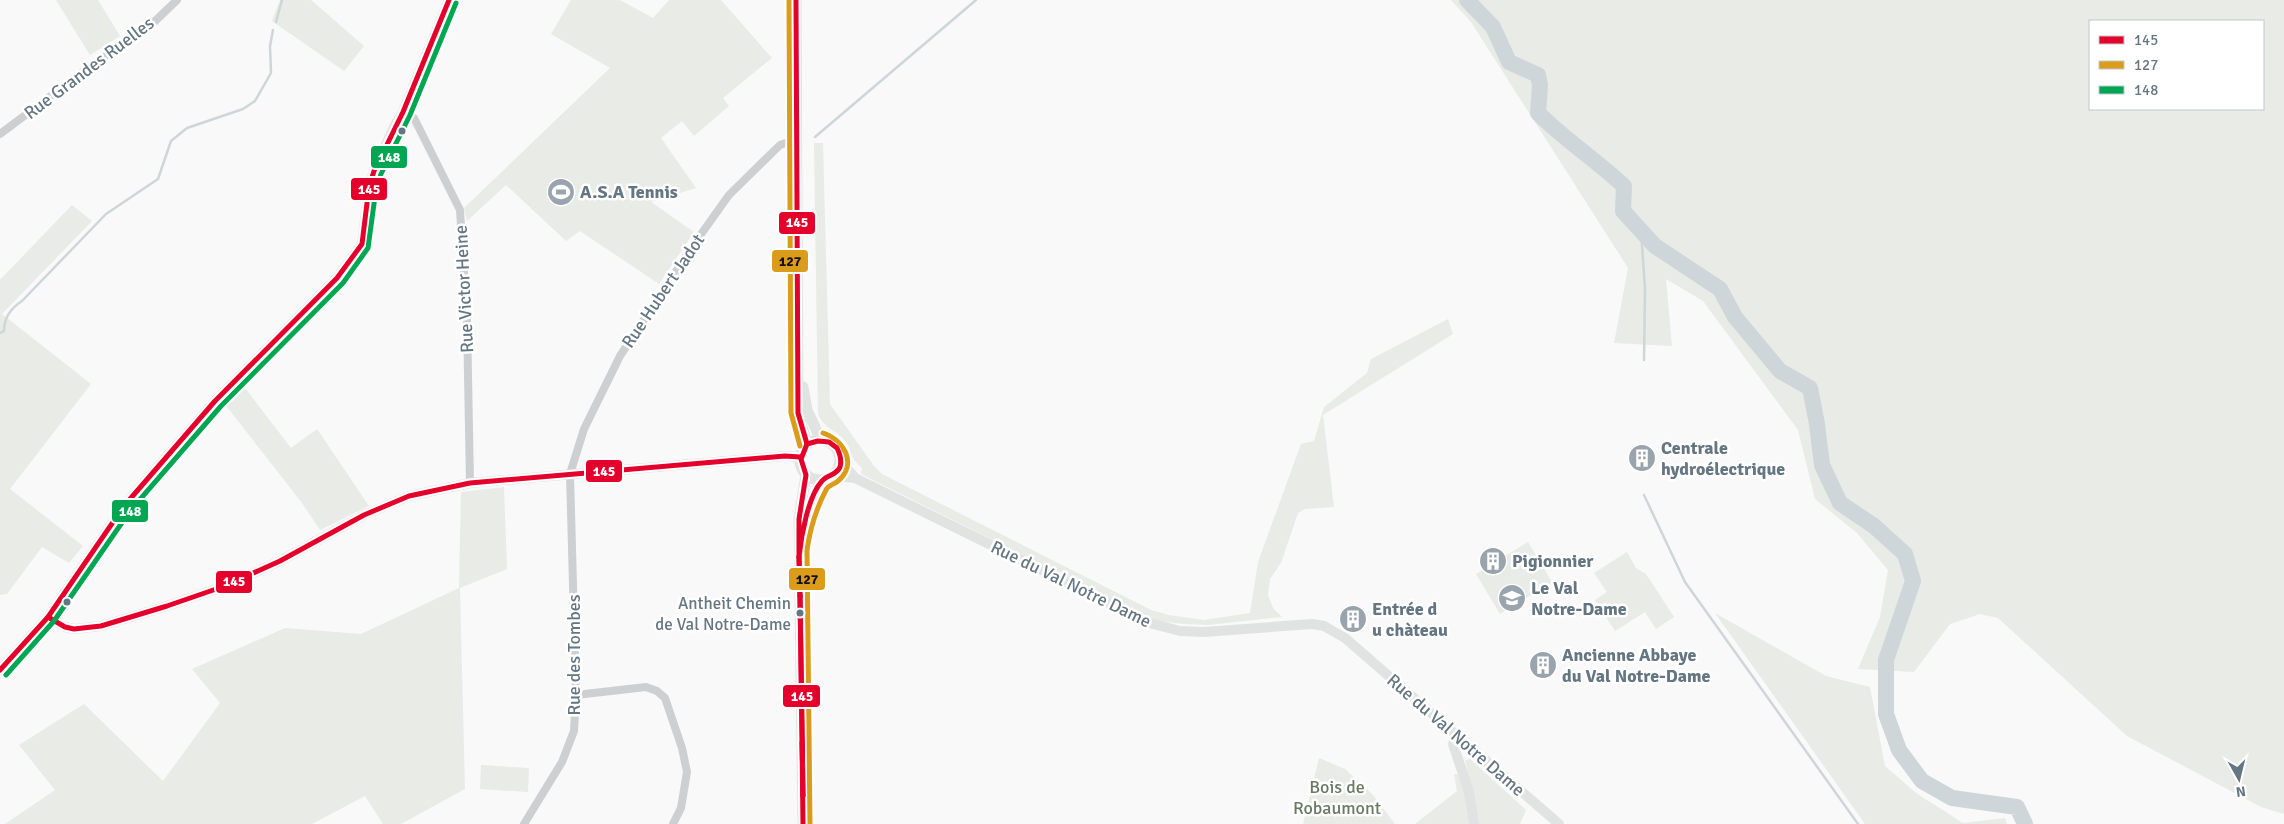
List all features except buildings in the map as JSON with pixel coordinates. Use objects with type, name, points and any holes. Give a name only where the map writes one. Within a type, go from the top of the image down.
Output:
[{"type":"main road","points":[[796,0],[798,412],[807,444],[800,457],[800,463],[806,475],[799,519],[803,824]]},
{"type":"main road","points":[[798,360],[808,410],[821,440]]},
{"type":"main road","points":[[800,542],[806,520],[828,478],[839,469],[841,461],[840,453],[836,446],[829,441],[821,440],[807,444]]},
{"type":"main road","points":[[806,475],[817,480],[828,478]]},
{"type":"street","name":"Rue Grandes Ruelles","points":[[0,134],[88,68],[151,25],[177,0]]},
{"type":"street","points":[[0,670],[48,617],[124,506],[215,401],[337,278],[362,244],[369,187],[374,170],[403,112],[449,0]]},
{"type":"street","name":"Rue Victor Heine","points":[[403,112],[414,118],[460,210],[467,320],[470,483]]},
{"type":"street","name":"Rue Hubert Jadot","points":[[570,474],[584,429],[620,356],[694,244],[729,195],[780,145],[797,139]]},
{"type":"street","points":[[48,617],[64,627],[74,629],[101,626],[167,606],[222,587],[280,561],[364,515],[409,496],[470,483],[785,456],[800,457]]},
{"type":"street","name":"Rue du Val Notre Dame","points":[[841,461],[855,478],[1149,622],[1193,632],[1304,624],[1324,626],[1333,630],[1345,638],[1456,733],[1559,824]]},
{"type":"street","name":"Rue des Tombes","points":[[524,824],[562,762],[574,731],[576,695],[570,474]]},
{"type":"street","name":"Rue du Val Notre Dame","points":[[828,478],[855,478]]},
{"type":"street","points":[[576,695],[646,687],[657,691],[664,698],[682,748],[687,772],[681,808],[673,824]]},
{"type":"street","points":[[1456,733],[1453,744],[1470,792],[1474,824]]},
{"type":"green space","points":[[56,0],[98,0],[120,36],[90,55]]},
{"type":"green space","points":[[280,0],[311,0],[364,46],[344,71],[272,21]]},
{"type":"green space","points":[[571,0],[620,0],[653,18],[669,0],[721,0],[772,58],[723,98],[729,106],[694,136],[682,121],[661,138],[696,188],[651,202],[694,232],[659,284],[580,231],[566,241],[506,185],[467,221],[464,208],[610,68],[551,34]]},
{"type":"green space","points":[[1451,0],[2284,0],[2284,814],[2261,807],[2127,736],[1998,618],[1980,614],[1950,624],[1914,672],[1858,669],[1880,617],[1888,570],[1857,533],[1815,499],[1798,430],[1703,301],[1666,279],[1672,346],[1614,343],[1628,268],[1471,22]]},
{"type":"green space","points":[[814,143],[823,143],[830,404],[874,466],[882,474],[1151,610],[1169,615],[1204,620],[1250,613],[1258,562],[1301,444],[1314,441],[1324,407],[1367,373],[1371,359],[1448,319],[1453,334],[1323,415],[1334,507],[1305,509],[1298,513],[1281,563],[1270,579],[1268,595],[1273,608],[1282,617],[1208,625],[1157,621],[861,474],[862,468],[853,457],[846,442],[821,419],[818,414]]},
{"type":"green space","points":[[72,205],[92,221],[2,314],[91,384],[10,489],[83,546],[69,563],[42,547],[7,594],[0,595],[0,280]]},
{"type":"green space","points":[[242,384],[291,448],[317,429],[369,506],[320,530],[302,503],[224,403]]},
{"type":"green space","points":[[504,487],[507,569],[460,588],[465,789],[401,824],[383,824],[365,796],[312,824],[5,824],[55,790],[19,745],[84,704],[163,781],[220,703],[192,669],[285,628],[361,634],[459,588],[461,492]]},
{"type":"green space","points":[[1528,542],[1552,582],[1500,614],[1476,574]]},
{"type":"green space","points":[[1627,552],[1636,568],[1646,574],[1674,617],[1656,629],[1645,612],[1615,631],[1595,600],[1607,592],[1594,573]]},
{"type":"green space","points":[[1715,613],[1826,676],[1870,687],[1885,766],[1916,793],[1963,823],[2005,818],[2007,824],[1865,824]]},
{"type":"green space","name":"Bois de Robaumont","points":[[1319,758],[1345,769],[1373,795],[1395,824],[1303,824]]},
{"type":"green space","points":[[1470,759],[1526,810],[1520,824],[1415,824],[1457,791],[1454,774],[1468,775],[1465,760]]},
{"type":"green space","points":[[481,765],[529,768],[528,792],[480,789]]},
{"type":"waterway","points":[[276,22],[282,0]]},
{"type":"waterway","points":[[815,137],[976,0]]},
{"type":"waterway","points":[[1467,0],[1493,27],[1509,62],[1538,75],[1540,85],[1538,113],[1624,186],[1623,211],[1655,246],[1720,289],[1735,317],[1780,371],[1810,388],[1822,465],[1840,503],[1874,526],[1905,554],[1913,581],[1886,660],[1886,714],[1899,750],[1922,781],[1952,798],[2017,807],[2025,824]]},
{"type":"waterway","points":[[0,333],[4,331],[5,321],[11,310],[106,214],[158,179],[171,141],[187,128],[243,109],[255,101],[271,73],[270,46],[273,30]]},
{"type":"waterway","points":[[1641,231],[1645,289],[1644,360]]},
{"type":"waterway","points":[[1644,495],[1685,582],[1858,824]]},
{"type":"transit line","name":"145","points":[[0,670],[48,617],[124,506],[215,401],[337,278],[362,244],[369,187],[374,171],[403,112],[449,0]]},
{"type":"transit line","name":"127","points":[[789,0],[791,413],[800,446]]},
{"type":"transit line","name":"145","points":[[796,0],[798,413],[807,444]]},
{"type":"transit line","name":"148","points":[[6,675],[54,621],[130,511],[221,406],[343,283],[368,248],[376,189],[381,174],[410,115],[456,3]]},
{"type":"transit line","name":"127","points":[[810,824],[807,550],[814,519],[822,497],[827,488],[844,474],[848,460],[846,453],[837,441],[823,433]]},
{"type":"transit line","name":"145","points":[[818,441],[829,442],[837,448],[841,464],[837,472],[822,481],[813,496],[803,528],[799,557],[799,519],[806,475],[801,459],[807,444],[818,441]]},
{"type":"transit line","name":"145","points":[[48,617],[65,627],[74,629],[101,626],[167,606],[222,587],[280,561],[364,515],[409,496],[470,483],[785,456],[800,457]]},
{"type":"transit line","name":"145","points":[[799,557],[800,596]]},
{"type":"transit line","name":"145","points":[[799,557],[800,596]]},
{"type":"transit line","name":"145","points":[[800,596],[803,796]]},
{"type":"transit line","name":"145","points":[[800,596],[803,796]]},
{"type":"transit line","name":"145","points":[[802,742],[803,824]]},
{"type":"place","name":"A.S.A Tennis","points":[[561,192]]},
{"type":"place","name":"Centrale hydroélectrique","points":[[1642,458]]},
{"type":"place","name":"Pigionnier","points":[[1493,561]]},
{"type":"place","name":"Le Val Notre-Dame","points":[[1512,598]]},
{"type":"place","name":"Antheit Chemin de Val Notre-Dame","points":[[800,613]]},
{"type":"place","name":"Entrée d u chàteau","points":[[1353,619]]},
{"type":"place","name":"Ancienne Abbaye du Val Notre-Dame","points":[[1543,665]]}]
